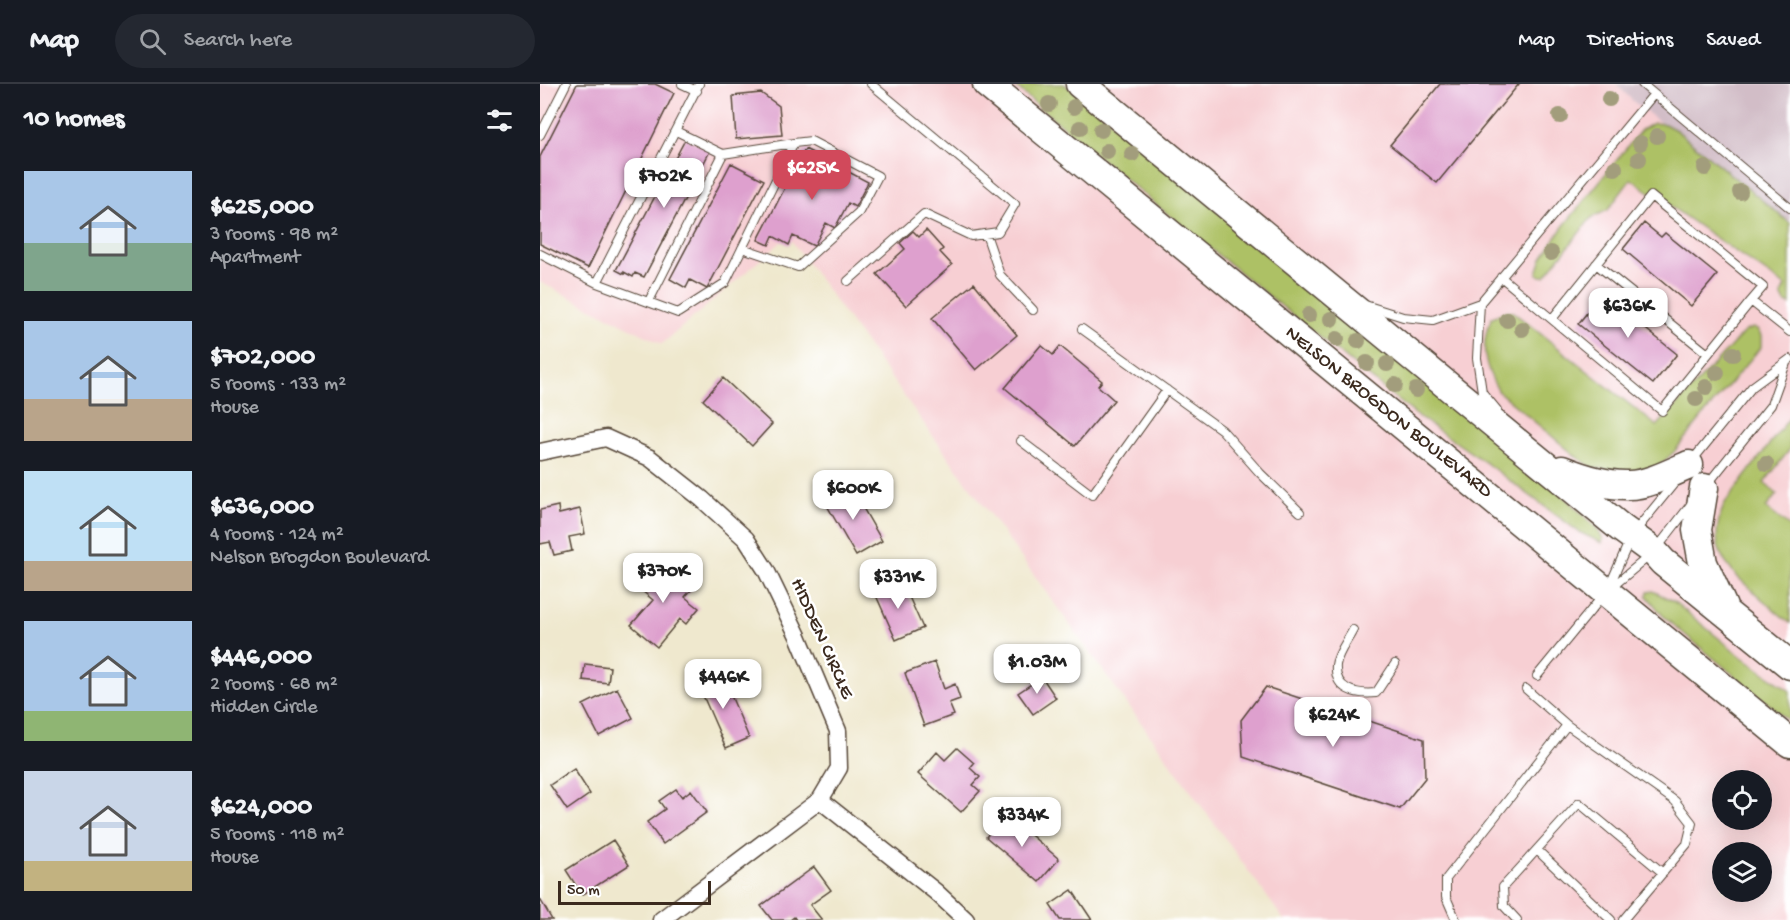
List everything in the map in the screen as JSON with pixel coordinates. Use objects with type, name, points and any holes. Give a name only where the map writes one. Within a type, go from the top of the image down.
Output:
[{"type":"highway","name":"NELSON BROGDON BOULEVARD","points":[[987,84],[1790,742]]},
{"type":"highway","points":[[1080,84],[1790,665]]},
{"type":"highway","points":[[1541,462],[1588,480],[1627,486],[1659,477],[1696,476],[1697,530],[1703,563],[1725,612]]},
{"type":"street","name":"HIDDEN CIRCLE","points":[[540,452],[606,438],[650,458],[702,499],[746,539],[766,570],[798,636],[838,731],[839,768],[820,800],[661,920]]},
{"type":"street","points":[[820,800],[936,892],[966,920]]},
{"type":"lane","points":[[540,135],[566,84]]},
{"type":"lane","points":[[597,283],[698,87],[682,84]]},
{"type":"lane","points":[[848,281],[924,214],[971,236],[998,232],[1015,204],[871,84]]},
{"type":"lane","points":[[1642,84],[1790,208]]},
{"type":"lane","points":[[1339,296],[1403,317],[1433,320],[1480,303],[1654,94]]},
{"type":"lane","points":[[676,131],[723,154],[811,141],[878,176],[859,212],[798,267],[742,248]]},
{"type":"lane","points":[[540,254],[597,283],[678,313],[725,283],[794,142]]},
{"type":"lane","points":[[649,301],[723,154]]},
{"type":"lane","points":[[1501,277],[1551,319],[1662,411],[1763,287],[1651,196],[1551,319]]},
{"type":"lane","points":[[986,234],[1000,275],[1033,310]]},
{"type":"lane","points":[[1596,264],[1708,354]]},
{"type":"lane","points":[[1751,301],[1790,332]]},
{"type":"lane","points":[[1480,303],[1477,358],[1482,392],[1541,462]]},
{"type":"lane","points":[[1082,329],[1222,430],[1260,473],[1300,512]]},
{"type":"lane","points":[[1606,592],[1632,535],[1771,405],[1788,361]]},
{"type":"lane","points":[[1537,676],[1606,592],[1654,552],[1696,476],[1752,387],[1788,361]]},
{"type":"lane","points":[[1021,441],[1092,495],[1167,390]]},
{"type":"lane","points":[[1353,630],[1336,664],[1339,680],[1349,691],[1361,694],[1376,693],[1395,664]]},
{"type":"lane","points":[[1526,689],[1567,725],[1675,801],[1692,823],[1687,844],[1623,920]]},
{"type":"lane","points":[[1456,920],[1446,897],[1446,879],[1567,725]]},
{"type":"lane","points":[[1517,920],[1504,906],[1503,887],[1579,803],[1662,873]]},
{"type":"lane","points":[[1537,850],[1611,920]]},
{"type":"shaded area","points":[[540,84],[1616,84],[1635,102],[1790,224],[1790,920],[1284,920],[788,236],[662,344],[540,282]]},
{"type":"shaded area","points":[[1616,84],[1790,84],[1790,224],[1634,102]]},
{"type":"green space","points":[[1012,84],[1064,84],[1069,87],[1559,492],[1596,527],[1603,539],[1602,543],[1579,532],[1415,414],[1154,203]]},
{"type":"green space","points":[[1653,123],[1665,124],[1676,130],[1790,223],[1790,305],[1785,303],[1781,295],[1785,286],[1631,179],[1608,210],[1591,218],[1545,276],[1537,273],[1542,258],[1562,228],[1641,130]]},
{"type":"green space","points":[[1506,311],[1513,312],[1657,426],[1745,331],[1753,328],[1758,330],[1761,336],[1761,347],[1674,452],[1659,466],[1644,473],[1593,468],[1499,392],[1487,364],[1485,337],[1492,317]]},
{"type":"green space","points":[[1790,417],[1790,449],[1764,483],[1777,494],[1766,508],[1790,527],[1790,623],[1733,572],[1720,553],[1717,531],[1725,503]]},
{"type":"green space","points":[[1653,591],[1673,601],[1742,657],[1790,691],[1790,722],[1664,617],[1647,596],[1648,592]]},
{"type":"building","points":[[577,84],[655,84],[674,93],[588,268],[540,244],[540,157]]},
{"type":"building","points":[[1440,84],[1519,84],[1437,183],[1390,145]]},
{"type":"building","points":[[761,93],[779,106],[782,135],[736,139],[733,96]]},
{"type":"building","points":[[686,138],[710,151],[644,277],[635,273],[633,277],[624,272],[624,274],[616,270]]},
{"type":"building","points":[[805,149],[868,182],[855,207],[848,203],[835,228],[826,223],[814,246],[793,236],[789,245],[773,236],[769,245],[758,240]]},
{"type":"building","points":[[731,163],[764,180],[707,289],[690,280],[686,288],[670,279]]},
{"type":"building","points":[[1644,223],[1661,237],[1665,233],[1717,275],[1691,306],[1623,249]]},
{"type":"building","points":[[926,230],[943,249],[940,252],[952,265],[906,306],[877,274],[905,249],[900,243],[913,231],[919,237]]},
{"type":"building","points":[[974,283],[1017,335],[976,370],[932,318]]},
{"type":"building","points":[[1602,294],[1677,354],[1653,384],[1578,324]]},
{"type":"building","points":[[1041,345],[1053,355],[1060,346],[1102,381],[1098,386],[1114,400],[1075,446],[1005,388]]},
{"type":"building","points":[[723,378],[772,424],[752,446],[703,400]]},
{"type":"building","points":[[851,487],[882,541],[856,556],[825,502]]},
{"type":"building","points":[[558,506],[559,514],[580,509],[585,534],[569,537],[572,551],[554,555],[550,542],[540,544],[540,510]]},
{"type":"building","points":[[655,563],[672,578],[676,573],[693,588],[685,597],[699,608],[686,624],[680,619],[657,647],[631,625],[653,600],[635,585]]},
{"type":"building","points":[[901,579],[923,628],[896,640],[874,591]]},
{"type":"building","points":[[935,662],[944,689],[955,684],[960,699],[949,703],[954,715],[924,726],[905,673]]},
{"type":"building","points":[[585,664],[610,667],[608,683],[583,680]]},
{"type":"building","points":[[721,672],[749,738],[726,748],[697,682]]},
{"type":"building","points":[[1042,677],[1056,698],[1033,714],[1018,693]]},
{"type":"building","points":[[1266,687],[1424,739],[1425,778],[1400,809],[1243,757],[1241,720]]},
{"type":"building","points":[[617,688],[633,718],[599,736],[583,705]]},
{"type":"building","points":[[957,748],[974,763],[970,768],[980,777],[973,785],[980,791],[961,812],[918,774],[937,752],[945,760]]},
{"type":"building","points":[[574,769],[590,794],[567,810],[550,785]]},
{"type":"building","points":[[676,789],[682,797],[691,790],[707,812],[663,844],[647,822],[665,809],[659,801]]},
{"type":"building","points":[[1006,814],[1059,859],[1039,882],[986,837]]},
{"type":"building","points":[[613,840],[629,865],[582,895],[566,870]]},
{"type":"building","points":[[814,867],[831,890],[810,905],[822,920],[796,920],[794,917],[790,920],[772,920],[761,906]]},
{"type":"building","points":[[1072,890],[1092,920],[1060,920],[1050,905]]},
{"type":"building","points":[[540,899],[552,920],[540,920]]}]
